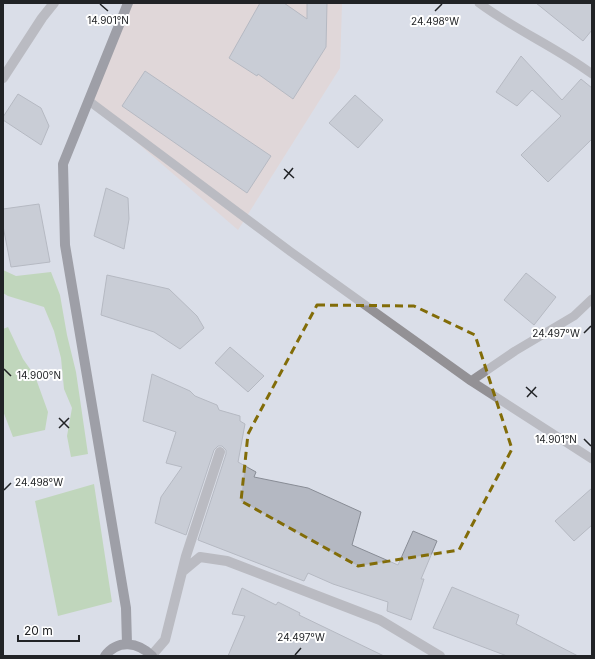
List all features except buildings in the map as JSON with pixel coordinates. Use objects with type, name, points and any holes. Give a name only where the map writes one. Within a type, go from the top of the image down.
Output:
[{"type":"main road","points":[[127,644],[126,608],[65,245],[63,164],[128,3]]},
{"type":"main road","points":[[105,656],[112,649],[127,644],[136,645],[144,649],[152,656]]},
{"type":"street","points":[[3,78],[42,18],[54,3]]},
{"type":"street","points":[[152,656],[165,640],[186,556],[220,452]]},
{"type":"street","points":[[182,572],[200,558],[227,561],[380,620],[440,656]]},
{"type":"lane","points":[[479,3],[495,15],[574,60],[592,74]]},
{"type":"lane","points":[[89,101],[278,243],[470,381],[592,459]]},
{"type":"lane","points":[[470,381],[515,351],[574,316],[592,299]]},
{"type":"highlighted area","points":[[317,305],[414,306],[475,335],[512,449],[459,550],[358,566],[241,501],[248,434]]},
{"type":"shaded area","points":[[128,3],[342,3],[340,68],[238,230],[89,101]]},
{"type":"green space","points":[[3,270],[16,276],[51,272],[60,295],[67,335],[76,372],[88,454],[71,457],[67,436],[72,408],[64,389],[61,358],[54,331],[44,307],[8,296],[3,293]]},
{"type":"green space","points":[[8,327],[23,359],[35,376],[48,412],[45,430],[13,437],[3,411],[3,329]]},
{"type":"green space","points":[[94,484],[112,602],[58,616],[35,501]]}]
